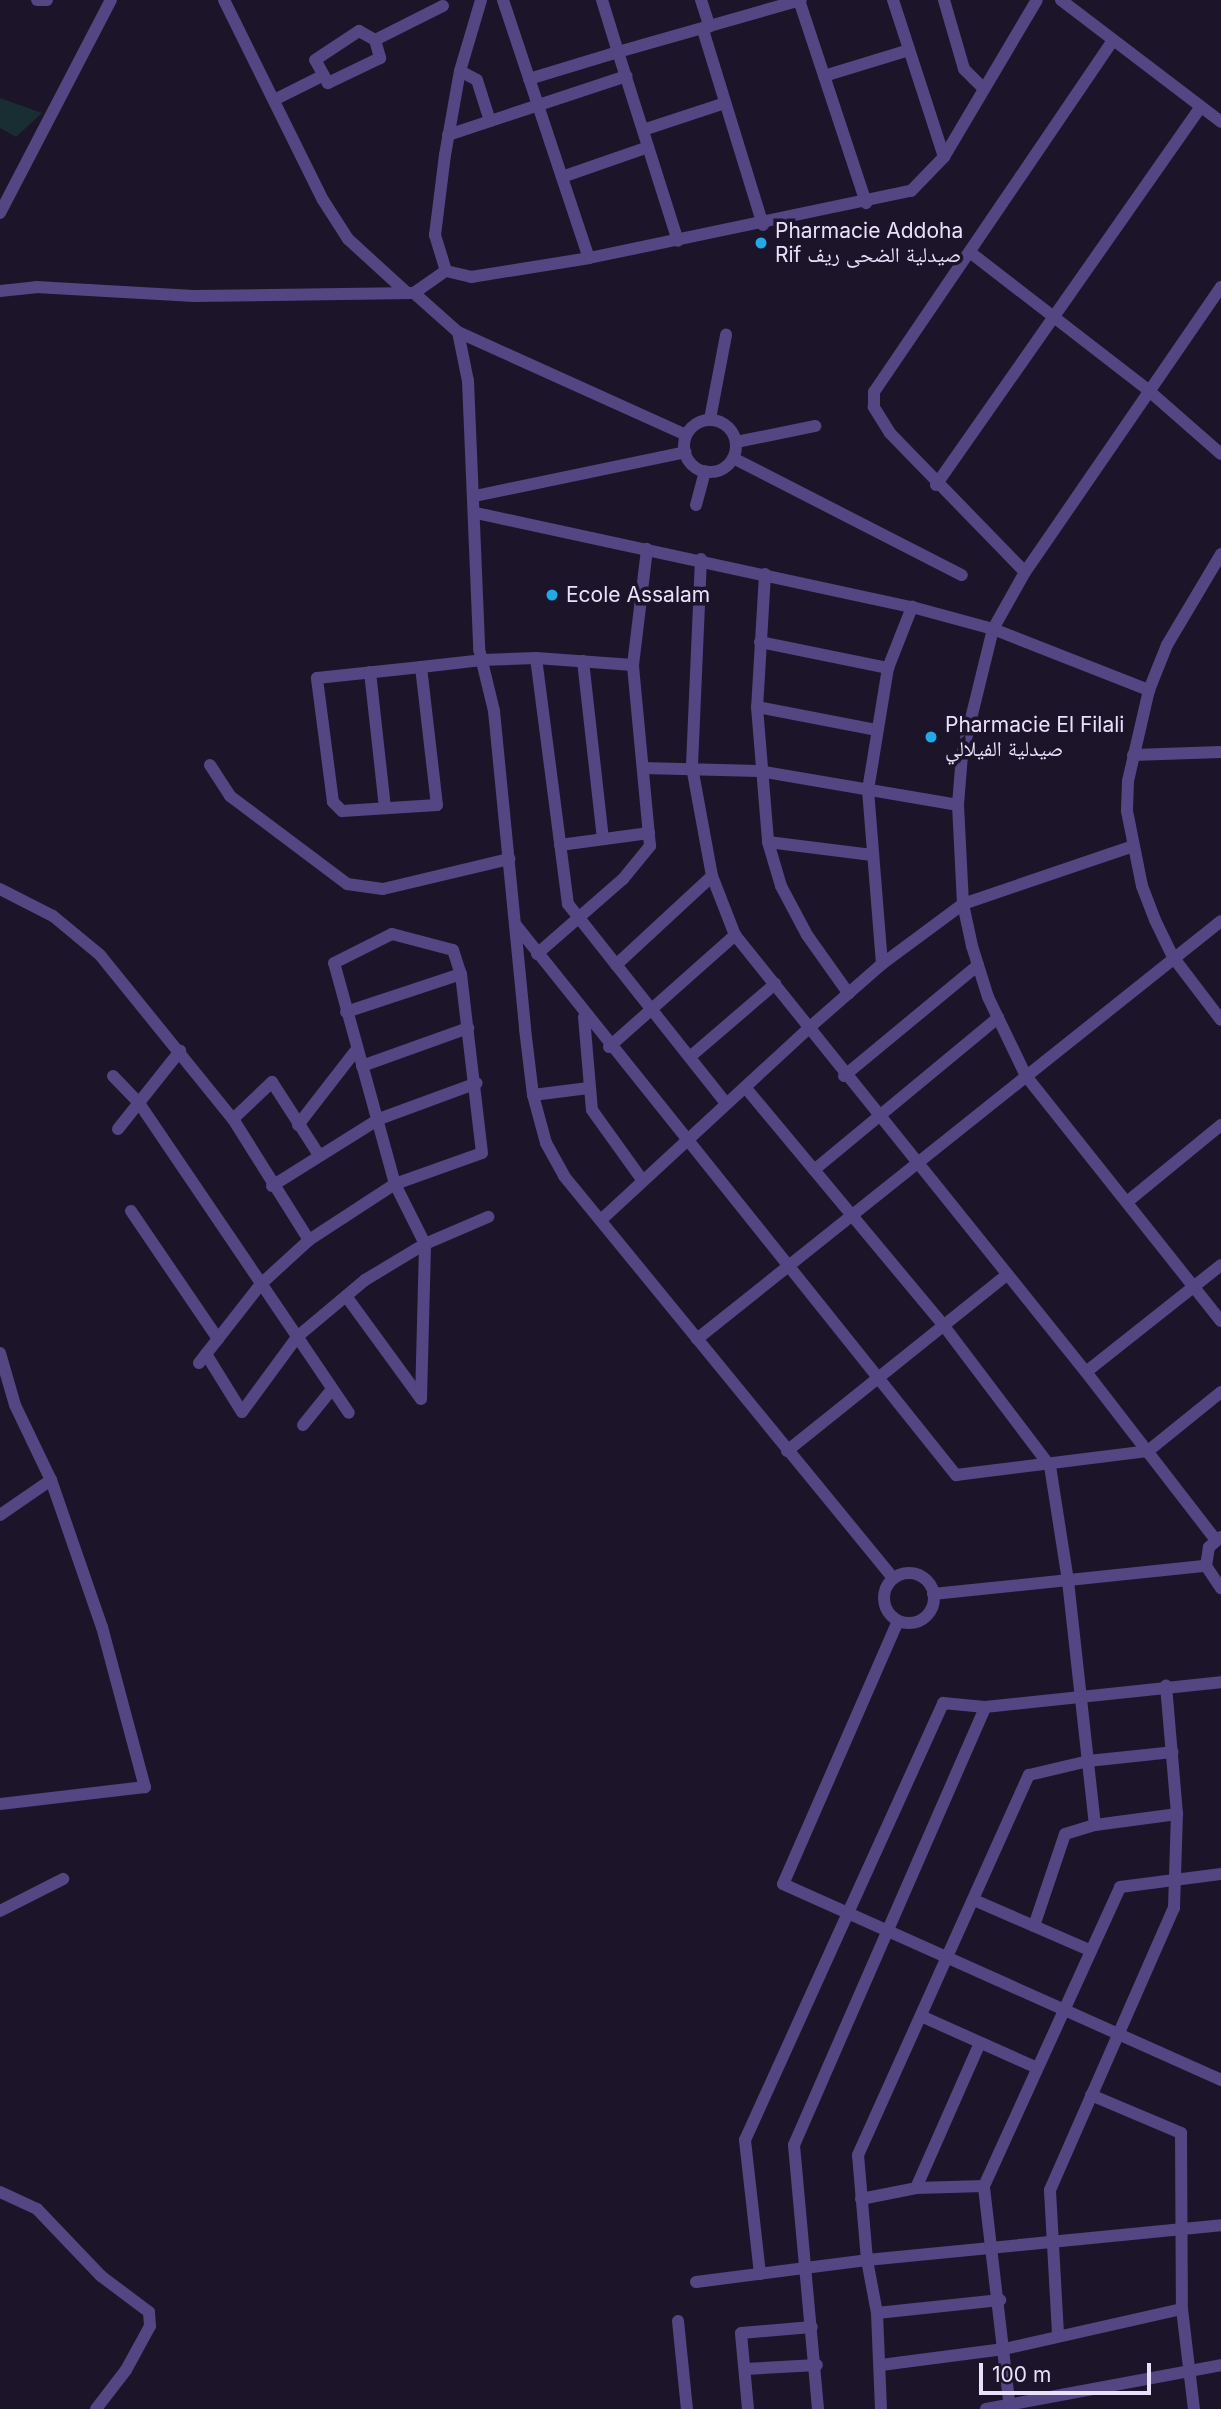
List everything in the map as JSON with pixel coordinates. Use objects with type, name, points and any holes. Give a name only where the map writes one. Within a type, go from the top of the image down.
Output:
[{"type":"street","points":[[37,0],[47,0]]},
{"type":"street","points":[[0,213],[111,0]]},
{"type":"street","points":[[224,0],[348,239],[458,332],[686,435]]},
{"type":"street","points":[[446,271],[435,236],[448,135],[460,71],[481,0]]},
{"type":"street","points":[[503,0],[589,258]]},
{"type":"street","points":[[602,0],[678,241]]},
{"type":"street","points":[[701,0],[725,103],[763,225]]},
{"type":"street","points":[[529,79],[800,0],[866,203]]},
{"type":"street","points":[[893,0],[944,157]]},
{"type":"street","points":[[944,0],[967,74],[984,89]]},
{"type":"street","points":[[0,291],[36,287],[194,296],[410,292],[446,271],[471,277],[589,258],[763,225],[911,191],[944,157],[1037,0]]},
{"type":"street","points":[[1061,0],[1221,122]]},
{"type":"street","points":[[375,40],[443,6]]},
{"type":"street","points":[[359,31],[375,40],[380,58],[336,82],[328,83],[322,76],[314,62],[319,55],[359,31]]},
{"type":"street","points":[[1025,572],[936,485],[881,421],[874,393],[1113,40]]},
{"type":"street","points":[[824,76],[909,50]]},
{"type":"street","points":[[564,69],[574,93]]},
{"type":"street","points":[[460,71],[477,80],[490,121]]},
{"type":"street","points":[[274,100],[322,76]]},
{"type":"street","points":[[448,135],[626,76]]},
{"type":"street","points":[[643,130],[725,103]]},
{"type":"street","points":[[936,485],[1055,320],[1201,107]]},
{"type":"street","points":[[562,177],[648,147]]},
{"type":"street","points":[[971,253],[1148,390],[1221,454]]},
{"type":"street","points":[[1221,287],[1025,572],[993,629],[962,755],[958,805],[963,904],[978,965],[998,1018],[1026,1076],[1221,1321]]},
{"type":"street","points":[[458,332],[468,381],[482,660],[494,711],[533,1095],[546,1143],[564,1176],[602,1219],[787,1451],[893,1578]]},
{"type":"street","points":[[710,419],[726,335]]},
{"type":"street","points":[[710,419],[727,426],[736,442],[733,458],[721,470],[705,471],[692,465],[685,452],[686,435],[700,421],[710,419]]},
{"type":"street","points":[[736,442],[815,426]]},
{"type":"street","points":[[475,496],[685,452]]},
{"type":"street","points":[[733,458],[962,575]]},
{"type":"street","points":[[696,505],[705,471]]},
{"type":"street","points":[[476,513],[701,559],[912,607],[993,629],[1149,690]]},
{"type":"street","points":[[537,954],[578,919],[650,846],[633,665],[647,549]]},
{"type":"street","points":[[1221,554],[1167,645],[1149,690],[1133,755],[1128,811],[1142,886],[1173,957],[1221,1020]]},
{"type":"street","points":[[701,559],[692,767],[712,876],[734,935],[810,1027],[844,1076],[918,1163],[1218,1538],[1206,1566]]},
{"type":"street","points":[[765,574],[757,708],[759,771],[768,842],[781,886],[807,935],[849,994]]},
{"type":"street","points":[[882,964],[869,790],[876,730],[888,668],[912,607]]},
{"type":"street","points":[[760,642],[888,668]]},
{"type":"street","points":[[421,667],[437,805],[342,811],[333,802],[317,678],[482,660],[536,658],[633,665]]},
{"type":"street","points":[[536,658],[568,904],[726,1103]]},
{"type":"street","points":[[583,661],[603,839]]},
{"type":"street","points":[[370,672],[385,808]]},
{"type":"street","points":[[757,708],[876,730]]},
{"type":"street","points":[[1133,755],[1221,752]]},
{"type":"street","points":[[210,765],[230,796],[347,884],[383,889],[509,859]]},
{"type":"street","points":[[643,768],[692,767],[759,771],[958,805]]},
{"type":"street","points":[[560,845],[649,834]]},
{"type":"street","points":[[768,842],[872,855]]},
{"type":"street","points":[[602,1219],[685,1139],[882,964],[963,904],[1133,846]]},
{"type":"street","points":[[616,965],[712,876]]},
{"type":"street","points":[[0,889],[53,916],[86,941],[180,1051],[233,1119],[272,1186],[309,1240]]},
{"type":"street","points":[[697,1339],[788,1263],[918,1163],[1221,921]]},
{"type":"street","points":[[514,924],[584,1016],[788,1263],[956,1475],[1050,1466],[1148,1451],[1221,1392]]},
{"type":"street","points":[[346,1296],[421,1399],[425,1244],[394,1184],[334,963],[392,934],[453,950],[461,974],[477,1083],[482,1153],[394,1184],[309,1240],[261,1284],[202,1359],[242,1412],[297,1337],[346,1296],[425,1244],[488,1217]]},
{"type":"street","points":[[609,1047],[734,935]]},
{"type":"street","points":[[844,1076],[978,965]]},
{"type":"street","points":[[346,1012],[461,974]]},
{"type":"street","points":[[691,1056],[775,984]]},
{"type":"street","points":[[584,1016],[592,1110],[643,1181]]},
{"type":"street","points":[[814,1170],[998,1018]]},
{"type":"street","points":[[362,1066],[468,1028]]},
{"type":"street","points":[[298,1125],[357,1049]]},
{"type":"street","points":[[118,1129],[180,1051]]},
{"type":"street","points":[[113,1076],[139,1103],[349,1413]]},
{"type":"street","points":[[233,1119],[272,1082],[319,1155]]},
{"type":"street","points":[[272,1186],[377,1120],[477,1083]]},
{"type":"street","points":[[745,1087],[853,1213],[944,1326],[1050,1466],[1068,1581],[1078,1695],[1095,1825]]},
{"type":"street","points":[[533,1095],[589,1088]]},
{"type":"street","points":[[1127,1202],[1221,1125]]},
{"type":"street","points":[[131,1210],[218,1339]]},
{"type":"street","points":[[1086,1372],[1221,1265]]},
{"type":"street","points":[[787,1451],[1007,1275]]},
{"type":"street","points":[[0,1353],[15,1405],[51,1480],[102,1627],[145,1787],[0,1804]]},
{"type":"street","points":[[303,1424],[332,1389]]},
{"type":"street","points":[[0,1515],[51,1480]]},
{"type":"street","points":[[933,1594],[1206,1566]]},
{"type":"street","points":[[1206,1566],[1221,1588]]},
{"type":"street","points":[[893,1578],[918,1575],[933,1594],[931,1609],[921,1620],[898,1621]]},
{"type":"street","points":[[893,1578],[884,1601],[898,1621]]},
{"type":"street","points":[[898,1621],[783,1884],[948,1955],[1221,2080]]},
{"type":"street","points":[[760,2274],[745,2140],[943,1703],[985,1707],[1166,1685],[1221,1682]]},
{"type":"street","points":[[1058,2334],[1049,2241],[1050,2190],[1174,1908],[1177,1814],[1166,1685]]},
{"type":"street","points":[[818,2409],[817,2365],[794,2145],[985,1707]]},
{"type":"street","points":[[881,2409],[877,2313],[867,2260],[858,2155],[1029,1775],[1088,1761],[1172,1752]]},
{"type":"street","points":[[1034,1926],[1065,1834],[1095,1825],[1177,1814]]},
{"type":"street","points":[[1010,2408],[995,2250],[984,2186],[1061,2009],[1120,1887],[1221,1874]]},
{"type":"street","points":[[0,1911],[62,1879]]},
{"type":"street","points":[[974,1900],[1089,1950]]},
{"type":"street","points":[[921,2016],[1035,2067]]},
{"type":"street","points":[[916,2188],[980,2043]]},
{"type":"street","points":[[1091,2095],[1181,2133],[1182,2309],[1194,2409]]},
{"type":"street","points":[[861,2199],[916,2188],[984,2186]]},
{"type":"street","points":[[0,2192],[37,2209],[101,2276],[149,2312],[150,2326],[132,2360],[96,2409]]},
{"type":"street","points":[[696,2282],[807,2270],[867,2260],[995,2250],[1049,2241],[1221,2225]]},
{"type":"street","points":[[877,2313],[1000,2300]]},
{"type":"street","points":[[881,2365],[1004,2349],[1058,2334],[1182,2309]]},
{"type":"street","points":[[678,2320],[687,2409]]},
{"type":"street","points":[[748,2409],[741,2333],[812,2328]]},
{"type":"street","points":[[745,2369],[817,2365]]},
{"type":"street","points":[[986,2409],[1010,2408],[1221,2365]]},
{"type":"green space","points":[[0,98],[42,113],[16,137],[0,128]]},
{"type":"place","name":"Pharmacie Addoha Rif صيدلية الضحى ريف","points":[[761,243]]},
{"type":"place","name":"Ecole Assalam","points":[[552,595]]},
{"type":"place","name":"Pharmacie El Filali صيدلية الفيلالي","points":[[931,737]]}]
